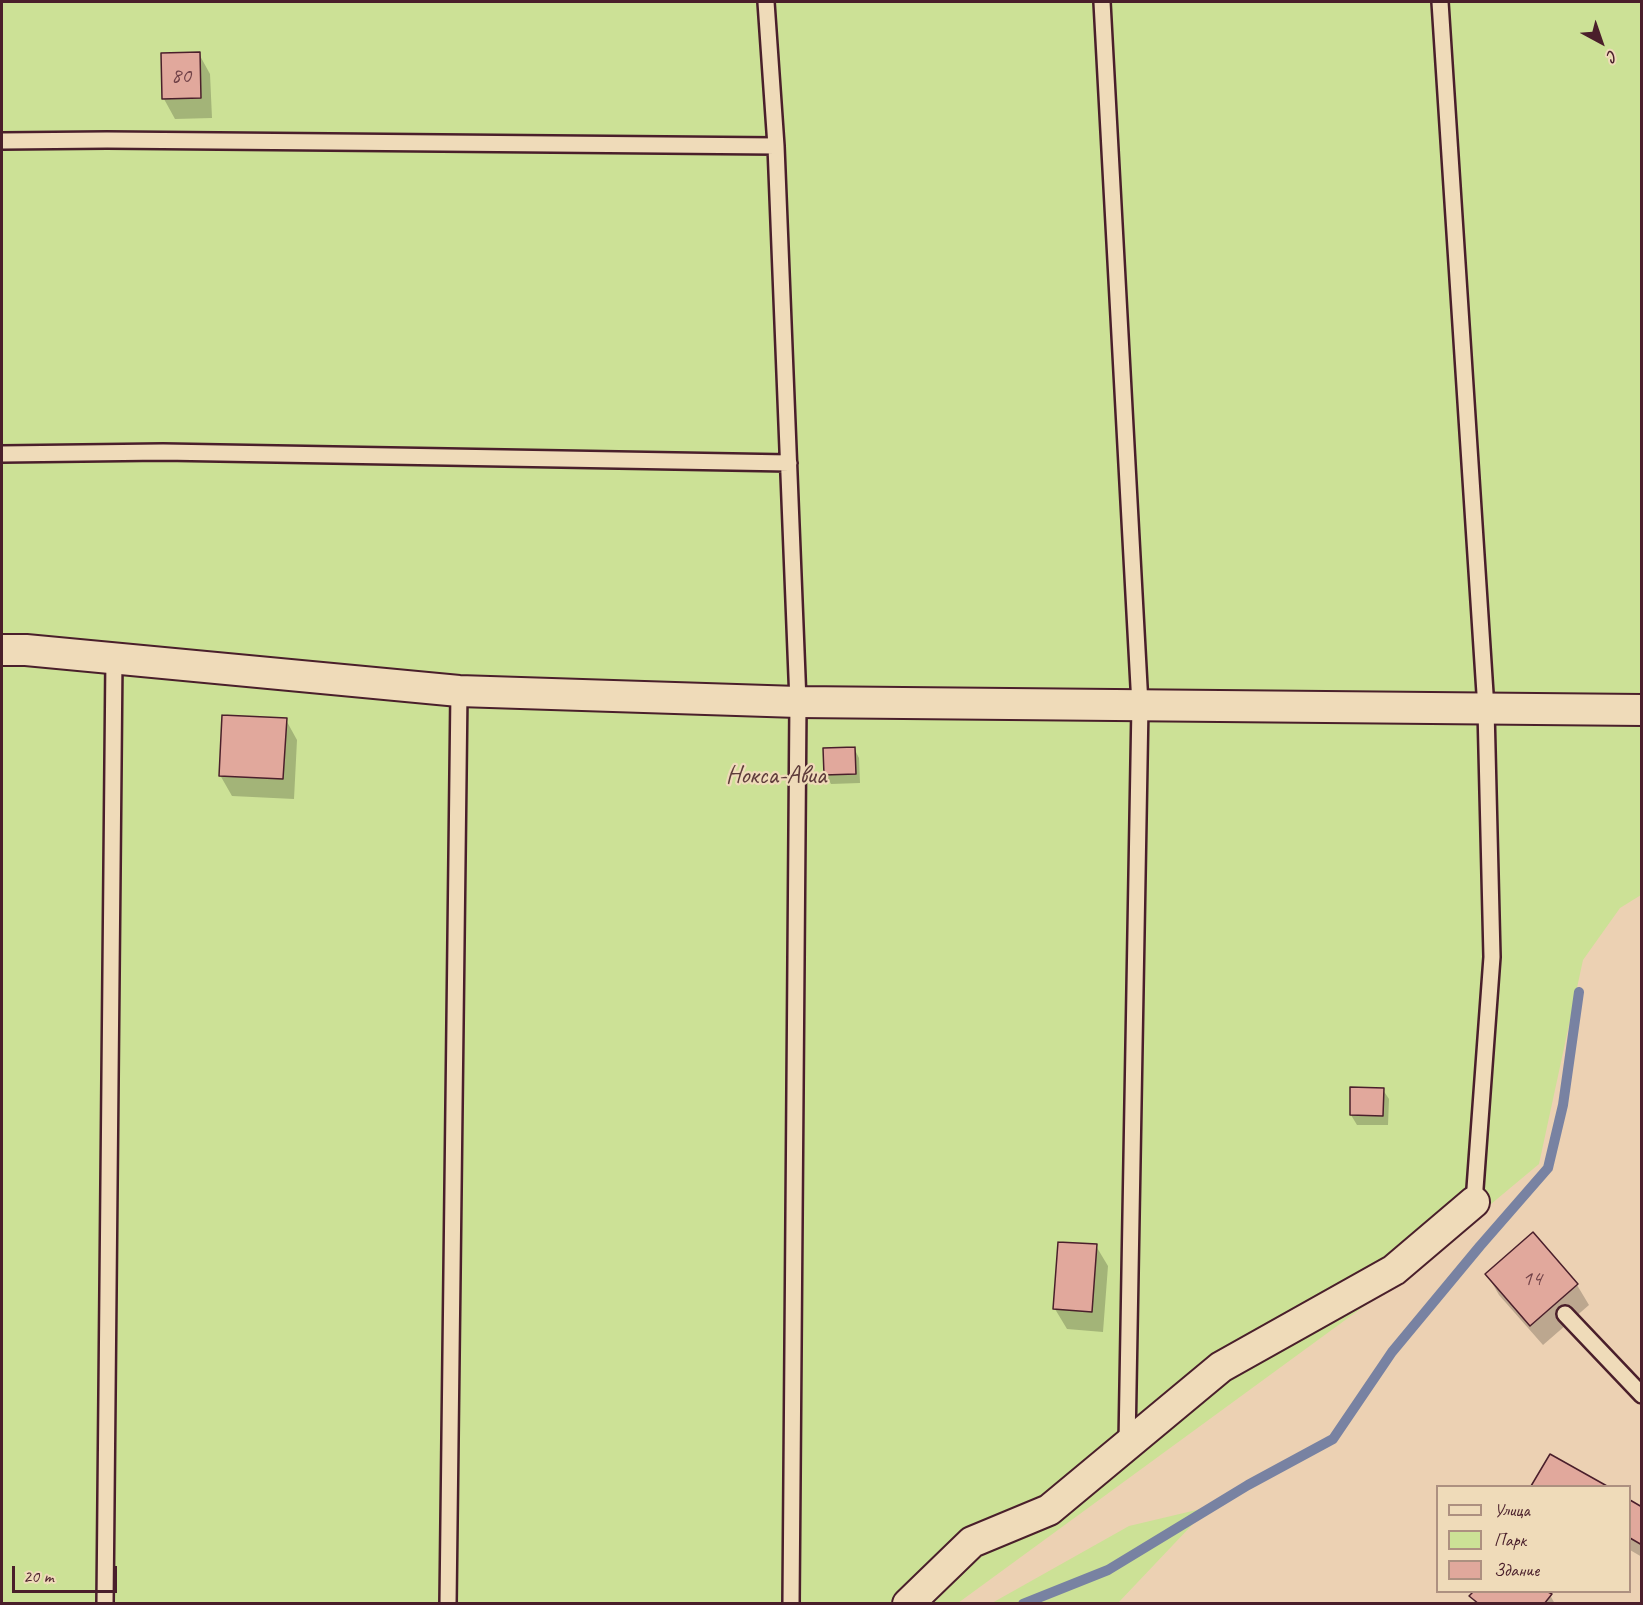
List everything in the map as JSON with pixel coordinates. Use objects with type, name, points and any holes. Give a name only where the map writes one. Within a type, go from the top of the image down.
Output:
[{"type":"street","points":[[2,650],[26,650],[459,691],[798,702],[1641,710]]},
{"type":"street","points":[[908,1604],[972,1542],[1049,1510],[1221,1367],[1394,1270],[1474,1202]]},
{"type":"lane","points":[[766,2],[776,146],[798,702],[791,1604]]},
{"type":"lane","points":[[1102,2],[1140,705],[1127,1444]]},
{"type":"lane","points":[[1440,2],[1486,709],[1492,957],[1474,1202]]},
{"type":"lane","points":[[2,141],[776,146]]},
{"type":"lane","points":[[2,454],[163,452],[789,462]]},
{"type":"lane","points":[[105,1604],[114,658]]},
{"type":"lane","points":[[448,1604],[459,691]]},
{"type":"lane","points":[[1565,1314],[1641,1395]]},
{"type":"green space","name":"Нокса-Авиа","points":[[2,2],[1641,2],[1641,895],[1620,908],[1583,960],[1539,1164],[1400,1280],[958,1603],[2,1604]]},
{"type":"green space","points":[[1209,1507],[1118,1603],[992,1603],[1129,1526]]},
{"type":"building","points":[[200,52],[201,98],[162,99],[161,53]]},
{"type":"building","points":[[222,715],[287,718],[283,779],[219,776]]},
{"type":"building","points":[[855,747],[856,774],[824,775],[823,748]]},
{"type":"building","points":[[1350,1087],[1384,1088],[1383,1116],[1350,1115]]},
{"type":"building","points":[[1533,1232],[1578,1284],[1530,1326],[1485,1274]]},
{"type":"building","points":[[1058,1242],[1097,1244],[1092,1312],[1053,1309]]},
{"type":"building","points":[[1550,1454],[1605,1485],[1532,1485]]},
{"type":"building","points":[[1631,1501],[1642,1507],[1642,1545],[1631,1539]]},
{"type":"building","points":[[1472,1593],[1552,1594],[1544,1604],[1479,1604],[1469,1596]]},
{"type":"waterway","points":[[1023,1604],[1108,1570],[1248,1485],[1333,1439],[1392,1352],[1548,1168],[1563,1105],[1579,992]]}]
